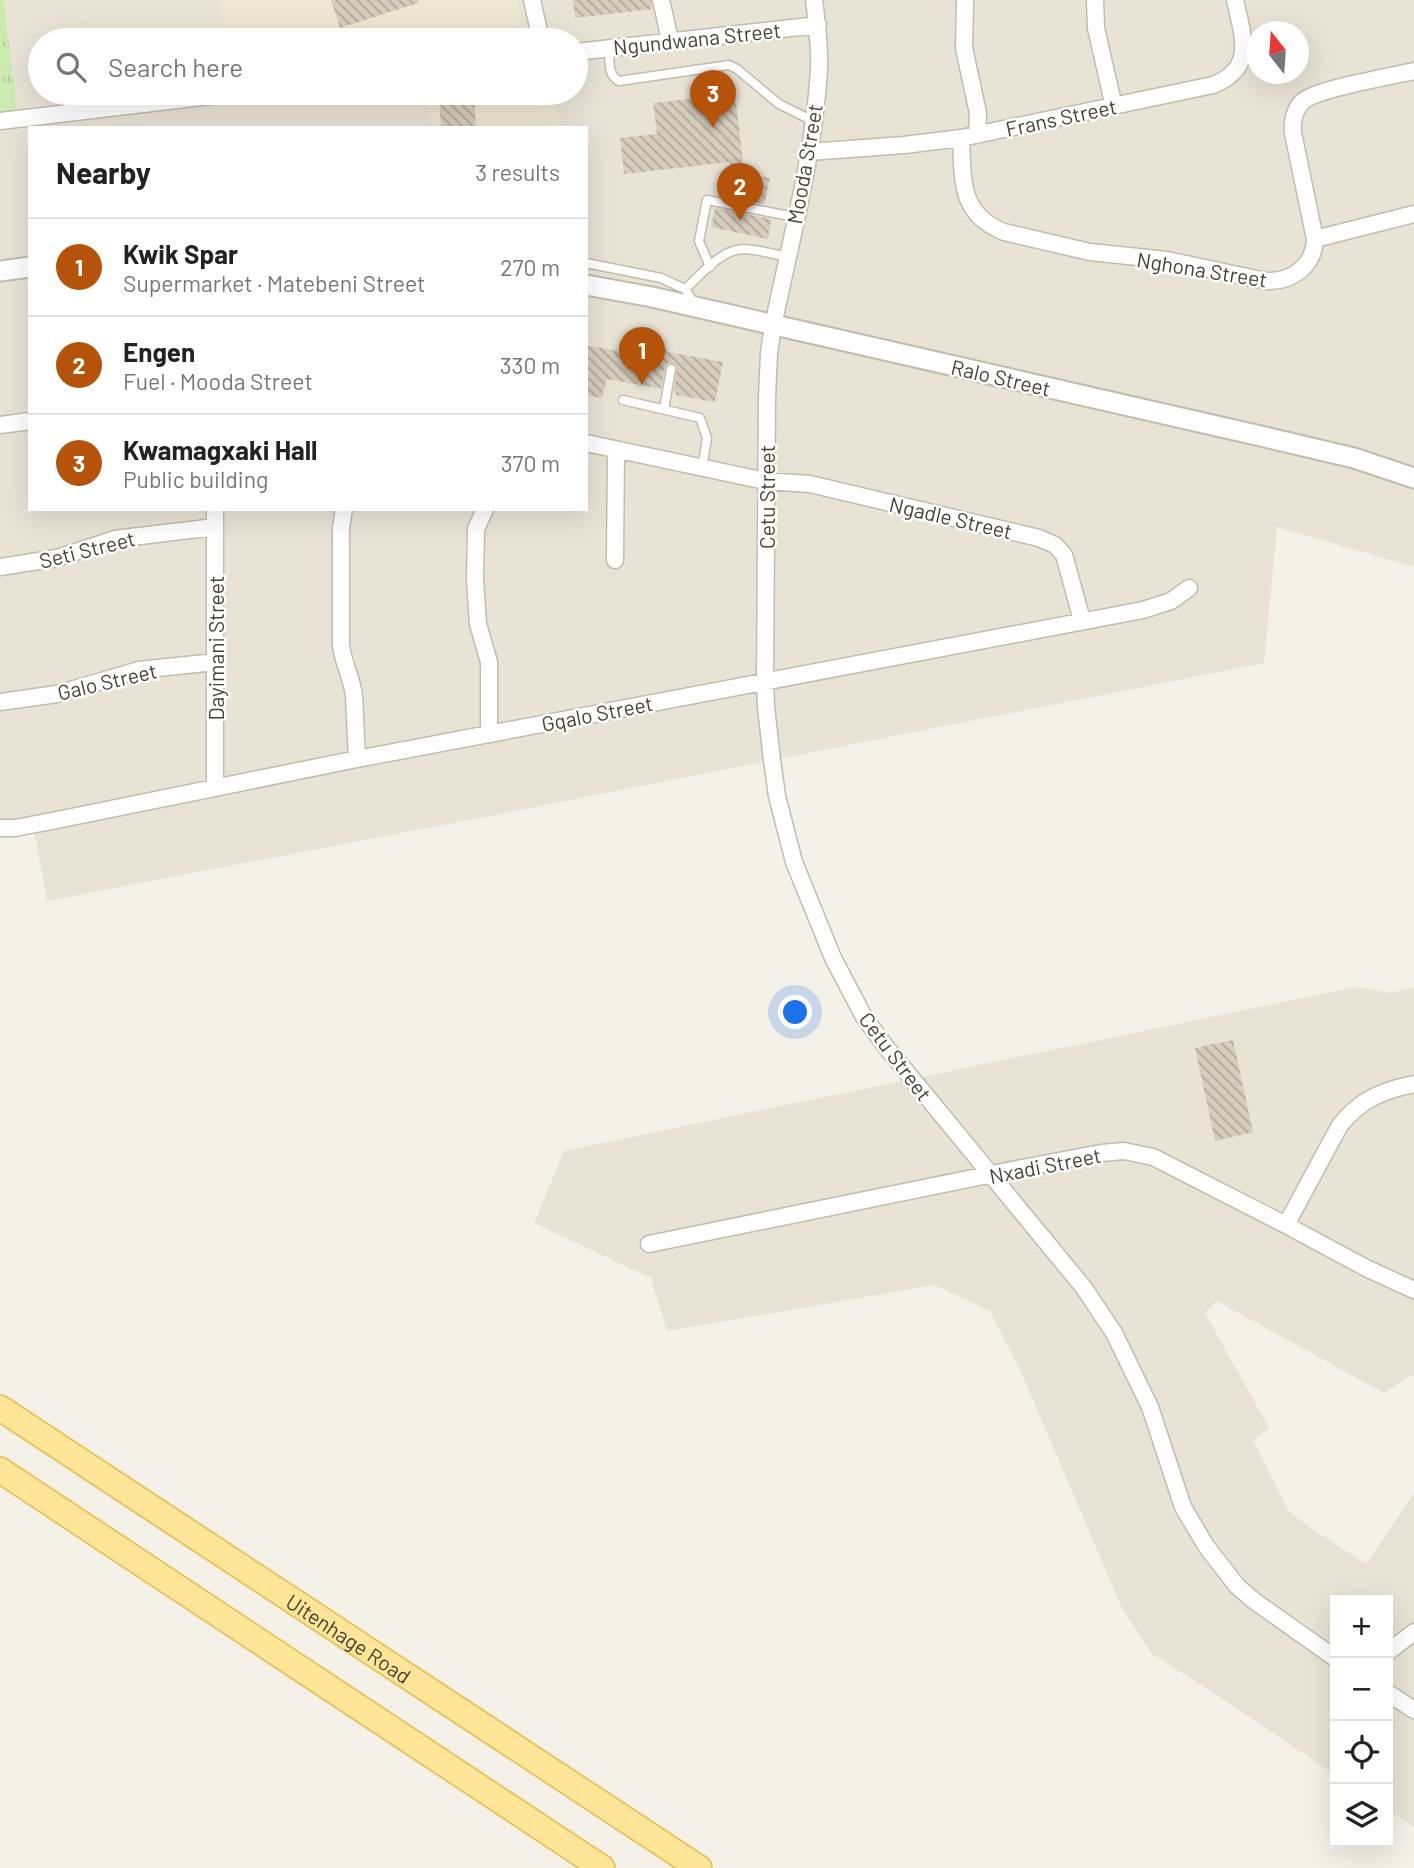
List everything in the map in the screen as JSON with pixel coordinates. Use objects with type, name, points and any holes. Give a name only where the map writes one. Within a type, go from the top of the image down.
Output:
[{"type":"main road","name":"Uitenhage Road","points":[[0,1408],[699,1868]]},
{"type":"main road","points":[[0,1470],[602,1868]]},
{"type":"street","points":[[532,0],[538,28]]},
{"type":"street","points":[[661,0],[670,40]]},
{"type":"street","name":"Mooda Street","points":[[773,326],[813,121],[819,69],[818,25],[814,0]]},
{"type":"street","name":"Nghona Street","points":[[965,0],[964,48],[978,113],[962,163],[969,202],[986,223],[1004,232],[1090,252],[1167,260],[1275,282],[1289,278],[1303,268],[1312,254],[1315,239]]},
{"type":"street","points":[[1095,0],[1096,28],[1114,107]]},
{"type":"street","name":"Frans Street","points":[[809,152],[969,137],[1213,85],[1231,76],[1241,62],[1243,54],[1235,0]]},
{"type":"street","name":"Ngundwana Street","points":[[588,51],[818,25]]},
{"type":"street","points":[[1414,71],[1326,90],[1307,97],[1294,117],[1293,133],[1315,239],[1414,214]]},
{"type":"street","points":[[0,121],[134,105]]},
{"type":"street","points":[[0,271],[28,267]]},
{"type":"street","name":"Ralo Street","points":[[588,285],[652,297],[1291,443],[1354,458],[1414,478]]},
{"type":"street","name":"Cetu Street","points":[[773,326],[768,369],[765,481],[766,707],[772,760],[785,829],[799,874],[833,958],[864,1017],[886,1047],[1084,1288],[1114,1334],[1150,1407],[1183,1507],[1206,1546],[1237,1586],[1330,1655]]},
{"type":"street","points":[[0,425],[28,421]]},
{"type":"street","name":"Ngadle Street","points":[[588,443],[765,481],[810,484],[1049,541],[1064,555],[1083,620]]},
{"type":"street","points":[[615,560],[616,450]]},
{"type":"street","name":"Dayimani Street","points":[[215,511],[215,788]]},
{"type":"street","points":[[344,511],[341,528],[341,645],[342,656],[353,686],[357,759]]},
{"type":"street","points":[[484,511],[476,530],[475,580],[478,624],[489,662],[489,734]]},
{"type":"street","name":"Seti Street","points":[[0,567],[57,558],[115,539],[215,527]]},
{"type":"street","name":"Gqalo Street","points":[[0,828],[43,823],[357,759],[1155,607],[1171,601],[1189,588]]},
{"type":"street","name":"Galo Street","points":[[0,702],[57,694],[139,670],[215,662]]},
{"type":"street","points":[[1286,1224],[1340,1125],[1349,1114],[1378,1094],[1414,1084]]},
{"type":"street","name":"Nxadi Street","points":[[649,1244],[1101,1153],[1124,1151],[1153,1157],[1368,1269],[1414,1290]]},
{"type":"street","points":[[1393,1648],[1414,1632]]},
{"type":"street","points":[[1393,1696],[1414,1710]]},
{"type":"lane","points":[[609,48],[611,74],[619,81],[729,65],[779,104],[813,121]]},
{"type":"lane","points":[[710,267],[699,241],[707,200],[795,217]]},
{"type":"lane","points":[[685,289],[725,254],[734,250],[746,249],[787,257]]},
{"type":"lane","points":[[588,263],[662,278],[685,289],[695,307]]},
{"type":"lane","points":[[664,409],[671,369]]},
{"type":"lane","points":[[622,400],[698,416],[707,438],[702,468]]},
{"type":"shaded area","points":[[0,0],[1414,0],[1414,567],[1277,527],[1264,663],[47,901],[33,825],[0,828]]},
{"type":"shaded area","points":[[220,0],[517,0],[523,26],[504,28],[224,28]]},
{"type":"shaded area","points":[[428,105],[553,105],[561,126],[431,126]]},
{"type":"shaded area","points":[[1356,987],[1390,993],[1414,987],[1414,1376],[1384,1393],[1217,1301],[1205,1313],[1269,1428],[1253,1440],[1288,1510],[1366,1564],[1414,1493],[1414,1827],[1393,1813],[1393,1595],[1330,1595],[1330,1772],[1152,1654],[1121,1606],[1021,1372],[990,1311],[935,1285],[667,1331],[651,1278],[534,1223],[564,1151]]},
{"type":"green space","points":[[0,0],[3,0],[18,118],[0,121]]},
{"type":"building","points":[[331,0],[418,0],[418,3],[340,28]]},
{"type":"building","points":[[573,0],[651,0],[652,9],[575,18]]},
{"type":"building","points":[[735,94],[744,172],[770,178],[764,204],[723,196],[730,162],[624,174],[620,138],[657,134],[653,103]]},
{"type":"building","points":[[440,105],[475,105],[476,126],[441,126]]},
{"type":"building","points":[[715,208],[771,219],[768,239],[711,227]]},
{"type":"building","points":[[628,341],[667,349],[667,352],[723,362],[715,402],[675,395],[677,367],[671,363],[665,367],[661,389],[607,379],[602,398],[588,395],[588,345],[626,353]]},
{"type":"building","points":[[1233,1040],[1253,1132],[1215,1141],[1195,1048]]},
{"type":"place","name":"Kwamagxaki Hall","points":[[713,128]]},
{"type":"place","name":"Engen","points":[[740,221]]},
{"type":"place","name":"Kwik Spar","points":[[642,385]]}]
